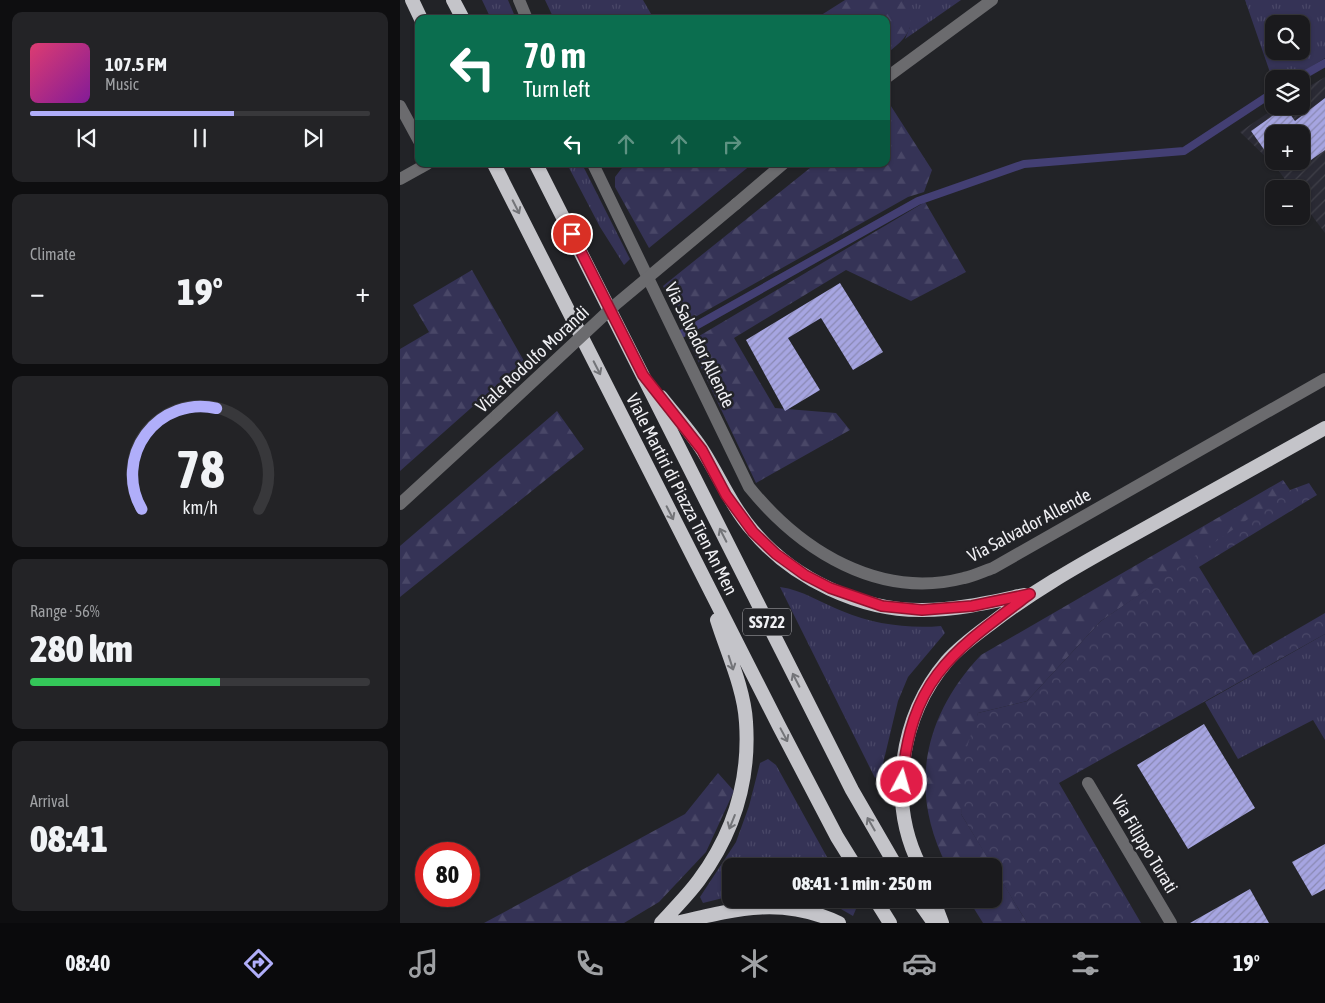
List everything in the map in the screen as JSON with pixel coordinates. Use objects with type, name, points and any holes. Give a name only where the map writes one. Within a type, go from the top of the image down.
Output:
[{"type":"highway","points":[[412,0],[419,15]]},
{"type":"highway","points":[[453,0],[461,15]]},
{"type":"highway","name":"Viale Martiri di Piazza Tien An Men","points":[[496,167],[706,583],[837,837],[850,858]]},
{"type":"highway","name":"Viale Martiri di Piazza Tien An Men","points":[[538,167],[852,790],[891,858]]},
{"type":"highway","points":[[643,375],[702,450],[726,495],[753,532],[776,554],[805,575],[842,594],[882,606],[922,610],[972,606],[1030,594]]},
{"type":"highway","points":[[916,858],[907,833],[902,797],[903,762],[920,703],[933,679],[948,660],[970,638],[1030,594],[1325,428]]},
{"type":"highway","points":[[661,923],[698,882],[714,860],[737,810],[742,789],[746,722],[739,690],[706,583]]},
{"type":"highway","points":[[676,923],[754,906],[786,907],[820,914],[839,923]]},
{"type":"highway","points":[[881,908],[890,923]]},
{"type":"highway","points":[[923,908],[934,923]]},
{"type":"highway","points":[[936,908],[942,923]]},
{"type":"street","points":[[519,0],[526,15]]},
{"type":"street","points":[[890,75],[992,0]]},
{"type":"street","points":[[400,106],[415,134]]},
{"type":"street","points":[[400,179],[422,167]]},
{"type":"street","name":"Via Salvador Allende","points":[[594,167],[749,487],[767,510],[791,532],[821,555],[862,573],[896,581],[933,583],[964,578],[993,568],[1325,379]]},
{"type":"street","name":"Viale Rodolfo Morandi","points":[[400,504],[615,305],[779,167]]},
{"type":"street","name":"Via Filippo Turati","points":[[1088,783],[1171,923]]},
{"type":"shaded area","points":[[1325,77],[1325,233],[1310,213],[1310,180],[1285,180],[1278,170],[1310,170],[1310,125],[1265,125],[1265,156],[1240,132],[1265,115],[1310,115],[1310,86]]},
{"type":"green space","points":[[482,0],[508,0],[514,15],[489,15]]},
{"type":"green space","points":[[545,0],[643,0],[652,15],[552,15]]},
{"type":"green space","points":[[845,0],[903,0],[908,9],[911,24],[905,37],[890,51],[890,15],[821,15]]},
{"type":"green space","points":[[903,0],[961,0],[905,39],[910,27]]},
{"type":"green space","points":[[1245,0],[1325,0],[1325,58],[1306,70],[1269,70],[1266,60],[1310,60],[1310,15],[1265,15],[1265,58]]},
{"type":"green space","points":[[890,105],[932,170],[924,192],[908,197],[681,325],[663,286],[811,167],[890,167]]},
{"type":"green space","points":[[569,167],[584,167],[630,259],[624,265],[600,227]]},
{"type":"green space","points":[[623,167],[748,167],[649,248],[615,187],[615,177]]},
{"type":"green space","points":[[925,202],[966,272],[911,301],[846,270],[734,338],[775,408],[836,413],[850,430],[756,483],[689,342]]},
{"type":"green space","points":[[472,270],[524,361],[400,471],[400,349],[429,332],[413,305]]},
{"type":"green space","points":[[557,411],[584,449],[400,597],[400,546]]},
{"type":"green space","points":[[1283,480],[1290,490],[1283,497],[1101,621],[1027,701],[978,713],[961,814],[988,858],[944,858],[935,838],[928,810],[925,782],[928,755],[934,729],[946,703],[961,679],[981,655]]},
{"type":"green space","points":[[1309,483],[1317,495],[1199,567],[1253,655],[1325,613],[1325,634],[1059,783],[1141,923],[1027,923],[1002,882],[1002,858],[988,858],[961,814],[964,756],[978,713],[1027,701],[1101,621],[1290,490]]},
{"type":"green space","points":[[780,587],[812,597],[854,616],[903,626],[941,626],[945,633],[908,677],[898,701],[881,772],[875,778]]},
{"type":"green space","points":[[1325,634],[1325,740],[1313,720],[1238,759],[1205,702]]},
{"type":"green space","points":[[768,759],[776,765],[828,858],[726,858],[736,842],[749,806],[760,763]]},
{"type":"green space","points":[[718,773],[734,791],[706,852],[659,902],[624,923],[484,923],[685,814]]},
{"type":"green space","points":[[722,863],[722,898],[703,903],[700,897]]},
{"type":"green space","points":[[1002,881],[1027,923],[983,923],[974,908],[1002,908]]},
{"type":"green space","points":[[839,908],[856,908],[853,916]]},
{"type":"building","points":[[1325,98],[1325,150],[1310,161],[1310,125],[1265,125],[1265,151],[1251,131],[1274,115],[1291,115],[1295,121],[1303,115],[1310,115],[1310,110]]},
{"type":"building","points":[[840,283],[883,352],[853,370],[821,318],[788,338],[820,390],[785,411],[746,340]]},
{"type":"building","points":[[1204,724],[1255,808],[1188,849],[1137,765]]},
{"type":"building","points":[[1325,844],[1325,889],[1312,896],[1292,862]]},
{"type":"building","points":[[1250,889],[1269,923],[1190,923]]},
{"type":"waterway","points":[[1310,72],[1325,63]]},
{"type":"waterway","points":[[676,337],[918,201],[1024,164],[1184,151],[1265,98]]},
{"type":"route","points":[[572,234],[643,375],[702,450],[726,495],[753,532],[776,554],[805,575],[842,594],[882,606],[922,610],[972,606],[1030,594],[970,638],[948,660],[933,679],[913,720],[903,762],[902,782]]}]
